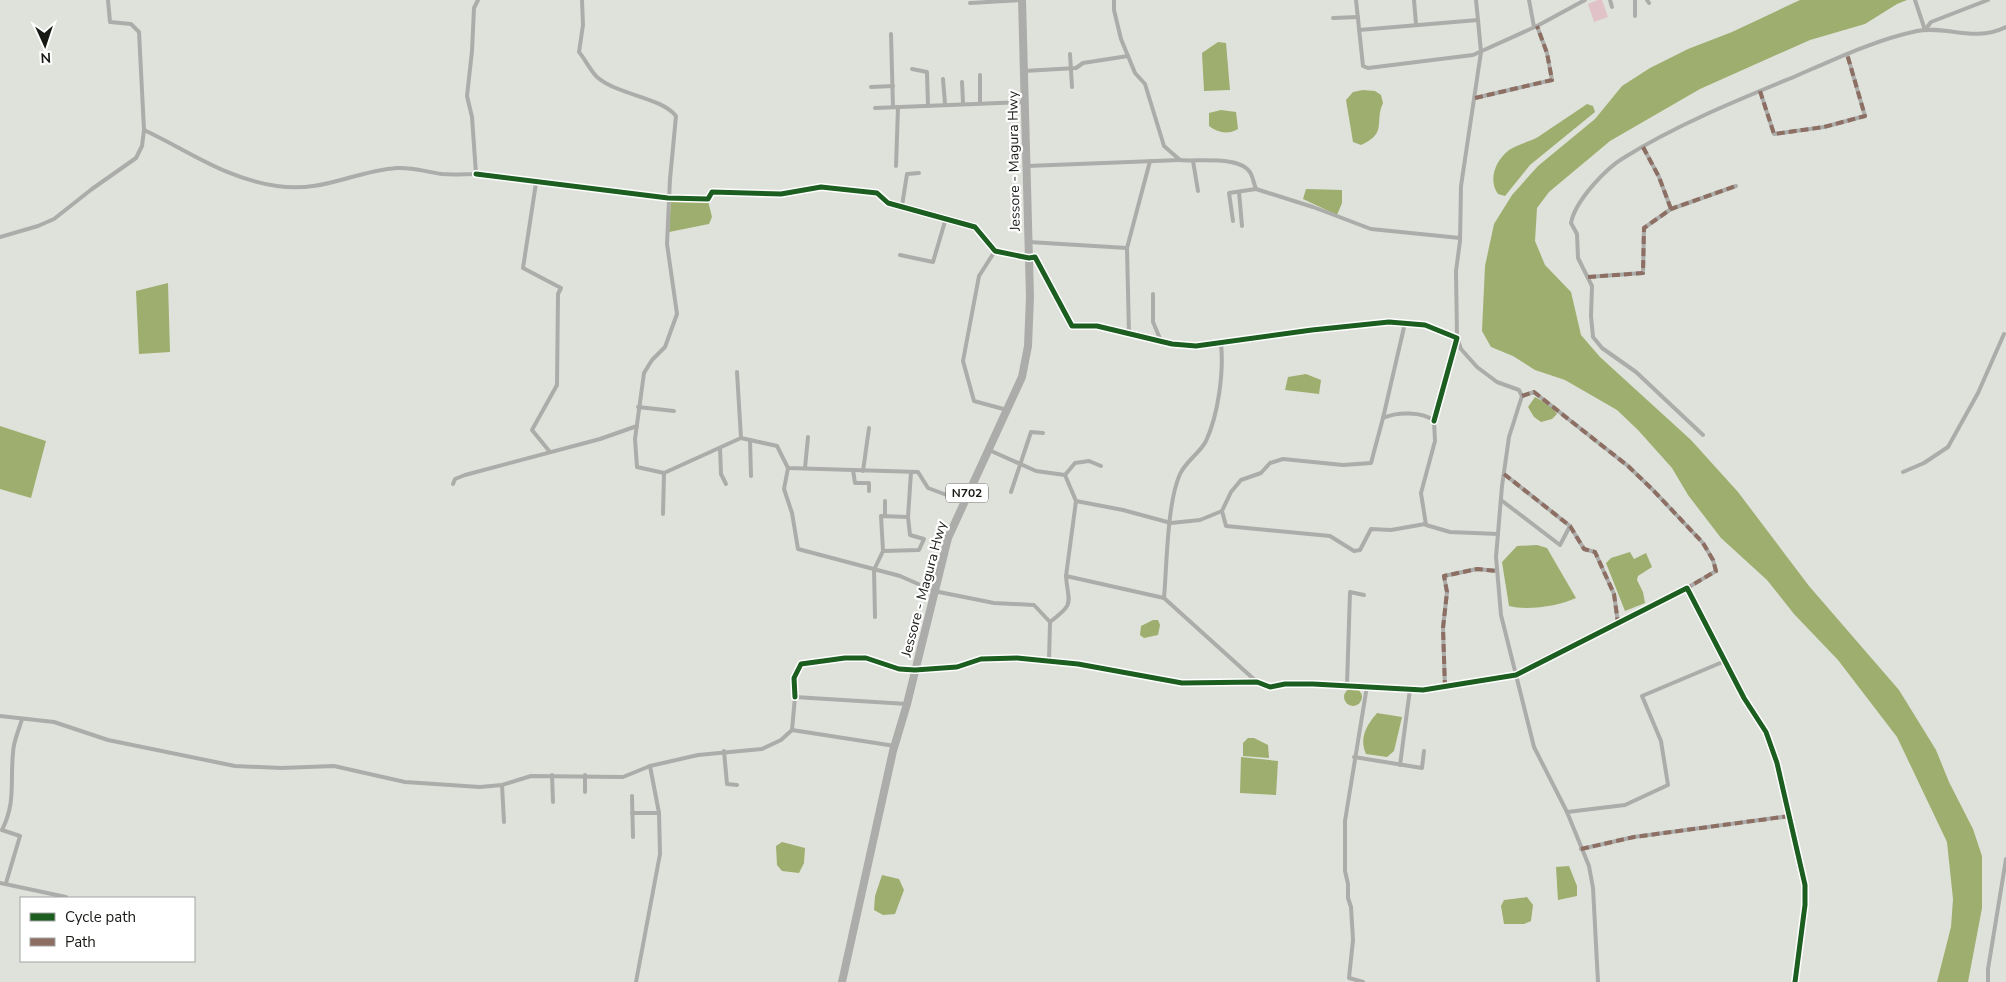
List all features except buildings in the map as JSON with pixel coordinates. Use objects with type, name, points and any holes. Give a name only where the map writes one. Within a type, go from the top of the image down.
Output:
[{"type":"highway","name":"Jessore - Magura Hwy","points":[[842,982],[895,746],[948,538],[963,501],[1024,370],[1028,346],[1028,242],[1022,0]]},
{"type":"street","points":[[0,237],[38,226],[54,219],[136,158],[142,146],[144,130],[139,32],[131,24],[110,22],[108,0]]},
{"type":"street","points":[[476,174],[472,117],[467,96],[474,8],[478,0]]},
{"type":"street","points":[[582,0],[579,52],[598,77],[631,94],[672,110],[676,116],[668,198],[667,244],[677,314],[666,347],[652,360],[644,373],[636,426],[637,467],[664,473],[741,438],[777,446],[788,468],[784,488],[792,513],[798,549],[900,576],[934,591],[994,603],[1034,605],[1050,622],[1050,661]]},
{"type":"street","points":[[970,3],[1022,0]]},
{"type":"street","points":[[1114,0],[1114,10],[1120,39],[1135,73],[1145,84],[1164,146],[1180,160]]},
{"type":"street","points":[[1356,0],[1363,66],[1368,68],[1449,60],[1481,52],[1535,27],[1583,0]]},
{"type":"street","points":[[1414,0],[1416,24]]},
{"type":"street","points":[[1425,524],[1421,493],[1435,440],[1434,421],[1457,338],[1456,271],[1460,238],[1460,186],[1481,52],[1476,0]]},
{"type":"street","points":[[1475,98],[1552,80],[1547,53],[1535,27],[1530,0]]},
{"type":"street","points":[[1610,0],[1612,7]]},
{"type":"street","points":[[1635,0],[1635,16]]},
{"type":"street","points":[[1926,30],[1931,22],[1988,0]]},
{"type":"street","points":[[1915,1],[1926,30]]},
{"type":"street","points":[[1333,18],[1358,17]]},
{"type":"street","points":[[1359,30],[1478,20]]},
{"type":"street","points":[[1703,435],[1636,372],[1602,348],[1593,337],[1591,316],[1592,286],[1578,258],[1577,234],[1571,223],[1581,200],[1623,158],[1673,130],[1874,43],[1926,30],[1962,34],[1993,33],[2006,27]]},
{"type":"street","points":[[891,34],[893,86],[896,107],[896,166]]},
{"type":"street","points":[[1070,54],[1072,87]]},
{"type":"street","points":[[1760,91],[1774,134],[1824,127],[1865,116],[1847,54]]},
{"type":"street","points":[[1024,70],[1071,69],[1083,63],[1128,56]]},
{"type":"street","points":[[912,69],[927,72],[928,106]]},
{"type":"street","points":[[980,75],[980,103]]},
{"type":"street","points":[[943,79],[945,104]]},
{"type":"street","points":[[962,82],[964,103]]},
{"type":"street","points":[[871,87],[893,86]]},
{"type":"street","points":[[875,108],[1025,102]]},
{"type":"street","points":[[144,130],[206,164],[248,179],[276,186],[304,188],[396,168],[418,168],[441,174],[476,174],[668,198],[708,199],[712,192],[725,191],[781,194],[821,187],[877,193],[888,203],[975,226],[995,251],[1028,258],[1035,257],[1072,326],[1097,326],[1161,342],[1196,346],[1312,330],[1389,322],[1425,325],[1457,338],[1461,349],[1477,367],[1497,382],[1519,390],[1522,396],[1509,437],[1501,500],[1498,534],[1501,615],[1534,747],[1567,812],[1589,866],[1593,888],[1598,982]]},
{"type":"street","points":[[1643,147],[1660,177],[1671,209]]},
{"type":"street","points":[[1026,166],[1220,160],[1238,163],[1251,172],[1256,189]]},
{"type":"street","points":[[1129,335],[1127,248],[1150,161]]},
{"type":"street","points":[[1193,161],[1198,191]]},
{"type":"street","points":[[902,206],[907,174],[919,173]]},
{"type":"street","points":[[536,183],[523,268],[561,288],[558,294],[557,385],[532,430],[550,452]]},
{"type":"street","points":[[1588,277],[1643,272],[1644,228],[1671,209],[1736,186]]},
{"type":"street","points":[[1233,221],[1229,193],[1256,189],[1314,207],[1371,229],[1460,238]]},
{"type":"street","points":[[1239,192],[1242,226]]},
{"type":"street","points":[[900,255],[933,262],[946,218]]},
{"type":"street","points":[[1028,242],[1127,248]]},
{"type":"street","points":[[995,251],[979,276],[963,361],[974,401],[1007,410]]},
{"type":"street","points":[[1153,294],[1153,322],[1161,342]]},
{"type":"street","points":[[1406,323],[1371,463],[1343,465],[1283,459],[1270,462],[1261,473],[1241,480],[1231,492],[1222,511],[1226,526],[1330,536],[1354,550],[1360,550],[1371,529],[1391,530],[1425,524],[1450,532],[1498,534]]},
{"type":"street","points":[[1904,472],[1924,463],[1948,447],[1978,393],[2005,332]]},
{"type":"street","points":[[1164,598],[1171,508],[1180,474],[1190,459],[1205,443],[1213,420],[1223,364],[1221,344]]},
{"type":"street","points":[[737,372],[741,438]]},
{"type":"street","points":[[1066,576],[1164,598],[1257,682],[1270,687],[1286,684],[1347,685],[1410,690],[1445,688],[1516,675],[1687,588],[1716,571],[1713,560],[1703,543],[1628,466],[1571,422],[1550,402],[1534,392],[1522,396]]},
{"type":"street","points":[[638,407],[674,412]]},
{"type":"street","points":[[1383,418],[1392,414],[1409,414],[1430,418],[1434,421]]},
{"type":"street","points":[[453,484],[455,479],[465,475],[600,439],[636,426]]},
{"type":"street","points":[[864,471],[869,428]]},
{"type":"street","points":[[1010,492],[1031,432],[1043,433]]},
{"type":"street","points":[[806,468],[808,437]]},
{"type":"street","points":[[750,440],[751,476]]},
{"type":"street","points":[[720,448],[721,474],[726,484]]},
{"type":"street","points":[[987,449],[1036,471],[1065,475]]},
{"type":"street","points":[[1065,475],[1075,463],[1089,461],[1101,466]]},
{"type":"street","points":[[788,468],[918,472],[928,488],[963,501]]},
{"type":"street","points":[[853,470],[855,483],[869,483],[869,491]]},
{"type":"street","points":[[883,551],[919,550],[924,539],[910,535],[908,517],[911,472]]},
{"type":"street","points":[[663,514],[664,473]]},
{"type":"street","points":[[1504,474],[1570,526],[1584,549],[1595,552],[1614,594],[1618,623]]},
{"type":"street","points":[[1050,622],[1067,609],[1070,597],[1066,576],[1076,501],[1065,475]]},
{"type":"street","points":[[1501,500],[1560,545],[1570,526]]},
{"type":"street","points":[[885,501],[885,516]]},
{"type":"street","points":[[1076,501],[1123,510],[1171,523],[1200,520],[1222,511]]},
{"type":"street","points":[[875,617],[874,570],[883,551],[881,516],[908,517]]},
{"type":"street","points":[[1445,688],[1443,628],[1447,592],[1444,576],[1477,570],[1498,571]]},
{"type":"street","points":[[1687,588],[1744,698],[1766,732],[1777,763],[1805,885],[1805,905],[1795,982]]},
{"type":"street","points":[[1347,685],[1350,592],[1364,595]]},
{"type":"street","points":[[0,716],[54,722],[108,740],[235,766],[281,768],[334,766],[405,782],[480,787],[502,785],[531,776],[585,775],[623,777],[650,766],[724,751],[762,749],[781,740],[792,730],[795,697],[794,678],[800,664],[845,658],[866,658],[900,669],[915,670],[957,667],[981,659],[1018,658],[1050,661],[1182,683],[1257,682]]},
{"type":"street","points":[[1567,812],[1625,805],[1668,785],[1660,741],[1642,696],[1725,661]]},
{"type":"street","points":[[1363,982],[1349,978],[1353,940],[1348,884],[1344,871],[1345,821],[1367,686]]},
{"type":"street","points":[[1400,765],[1410,690]]},
{"type":"street","points":[[795,697],[907,704]]},
{"type":"street","points":[[6,883],[20,836],[2,830],[10,814],[14,784],[12,752],[22,719]]},
{"type":"street","points":[[792,730],[895,746]]},
{"type":"street","points":[[724,751],[727,784],[737,785]]},
{"type":"street","points":[[1354,757],[1422,768],[1424,752]]},
{"type":"street","points":[[636,982],[660,854],[659,813],[650,766]]},
{"type":"street","points":[[552,775],[553,802]]},
{"type":"street","points":[[585,775],[585,792]]},
{"type":"street","points":[[502,785],[504,822]]},
{"type":"street","points":[[632,796],[633,837]]},
{"type":"street","points":[[632,813],[659,813]]},
{"type":"street","points":[[1581,849],[1634,837],[1790,816]]},
{"type":"street","points":[[1988,982],[1988,969],[2006,859]]},
{"type":"street","points":[[0,883],[66,897]]},
{"type":"shaded area","points":[[1602,0],[1608,17],[1594,22],[1588,4]]},
{"type":"shaded area","points":[[1800,0],[1907,0],[1865,24],[1810,40],[1700,89],[1610,141],[1549,192],[1537,208],[1535,241],[1545,265],[1571,292],[1581,335],[1600,357],[1691,440],[1738,492],[1809,586],[1899,690],[1936,750],[1949,782],[1973,829],[1982,856],[1982,908],[1968,982],[1937,982],[1951,927],[1953,899],[1947,842],[1897,737],[1838,660],[1794,614],[1767,580],[1721,538],[1688,495],[1672,468],[1638,430],[1617,410],[1565,380],[1535,370],[1513,356],[1491,347],[1482,331],[1485,266],[1494,224],[1512,195],[1538,166],[1595,119],[1622,86],[1650,68],[1688,49],[1732,32]]},
{"type":"shaded area","points":[[1218,42],[1226,43],[1230,90],[1204,91],[1202,53]]},
{"type":"shaded area","points":[[1363,90],[1375,91],[1381,95],[1383,103],[1379,127],[1375,136],[1361,145],[1353,142],[1346,100],[1353,92]]},
{"type":"shaded area","points":[[1587,104],[1593,106],[1595,112],[1530,165],[1505,196],[1498,194],[1493,177],[1497,165],[1504,154],[1512,148],[1538,137]]},
{"type":"shaded area","points":[[1221,110],[1236,112],[1238,129],[1231,132],[1223,132],[1209,126],[1209,113]]},
{"type":"shaded area","points":[[1306,189],[1342,190],[1342,203],[1337,215],[1303,199]]},
{"type":"shaded area","points":[[671,200],[708,201],[712,217],[709,224],[669,232]]},
{"type":"shaded area","points":[[168,283],[170,352],[139,354],[136,291]]},
{"type":"shaded area","points":[[1306,374],[1321,380],[1319,394],[1285,390],[1288,377]]},
{"type":"shaded area","points":[[1535,397],[1551,406],[1557,414],[1552,419],[1541,422],[1534,417],[1528,407]]},
{"type":"shaded area","points":[[0,426],[46,441],[31,498],[0,489]]},
{"type":"shaded area","points":[[1537,545],[1547,548],[1576,598],[1543,607],[1525,608],[1509,606],[1502,562],[1517,546]]},
{"type":"shaded area","points":[[1630,552],[1634,559],[1646,553],[1652,567],[1638,576],[1637,580],[1643,592],[1645,603],[1625,611],[1606,563],[1611,558]]},
{"type":"shaded area","points":[[1153,620],[1158,620],[1160,625],[1158,635],[1144,638],[1140,635],[1141,626]]},
{"type":"shaded area","points":[[1349,688],[1357,688],[1362,693],[1360,704],[1349,706],[1344,701],[1344,693]]},
{"type":"shaded area","points":[[1377,713],[1402,717],[1394,751],[1387,757],[1366,754],[1364,748],[1365,732]]},
{"type":"shaded area","points":[[1248,738],[1254,738],[1268,745],[1269,758],[1243,756],[1243,743]]},
{"type":"shaded area","points":[[1241,757],[1278,761],[1276,795],[1240,793]]},
{"type":"shaded area","points":[[782,842],[805,848],[804,863],[799,873],[782,871],[777,865],[776,846]]},
{"type":"shaded area","points":[[1569,866],[1577,886],[1577,896],[1558,900],[1556,867]]},
{"type":"shaded area","points":[[882,875],[899,879],[904,890],[895,914],[883,915],[874,910],[875,896]]},
{"type":"shaded area","points":[[1527,897],[1533,905],[1531,921],[1524,924],[1504,924],[1501,906],[1504,900]]},
{"type":"marked path","points":[[1475,98],[1552,80],[1547,53],[1537,26]]},
{"type":"marked path","points":[[1760,91],[1774,134],[1824,127],[1865,116],[1847,54]]},
{"type":"marked path","points":[[1643,147],[1659,177],[1671,209]]},
{"type":"marked path","points":[[1588,277],[1643,273],[1644,228],[1671,209],[1736,186]]},
{"type":"marked path","points":[[1522,396],[1534,392],[1628,466],[1703,543],[1713,560],[1716,571],[1687,588]]},
{"type":"marked path","points":[[1504,474],[1570,526],[1584,549],[1595,552],[1614,594],[1618,623]]},
{"type":"marked path","points":[[1445,688],[1443,628],[1447,592],[1444,576],[1477,569],[1497,571]]},
{"type":"marked path","points":[[1581,849],[1634,837],[1790,816]]},
{"type":"cycle path","points":[[476,174],[668,198],[708,199],[712,192],[781,194],[821,187],[877,193],[888,203],[975,227],[995,251],[1029,258],[1035,257],[1072,326],[1097,326],[1172,344],[1196,346],[1312,330],[1389,322],[1425,325],[1457,338],[1434,421]]},
{"type":"cycle path","points":[[795,697],[794,678],[801,664],[845,658],[866,658],[899,669],[915,670],[957,667],[981,659],[1017,658],[1078,664],[1182,683],[1257,682],[1270,687],[1285,684],[1313,684],[1423,690],[1516,675],[1687,588],[1744,698],[1766,732],[1777,763],[1805,885],[1805,905],[1795,982]]}]
